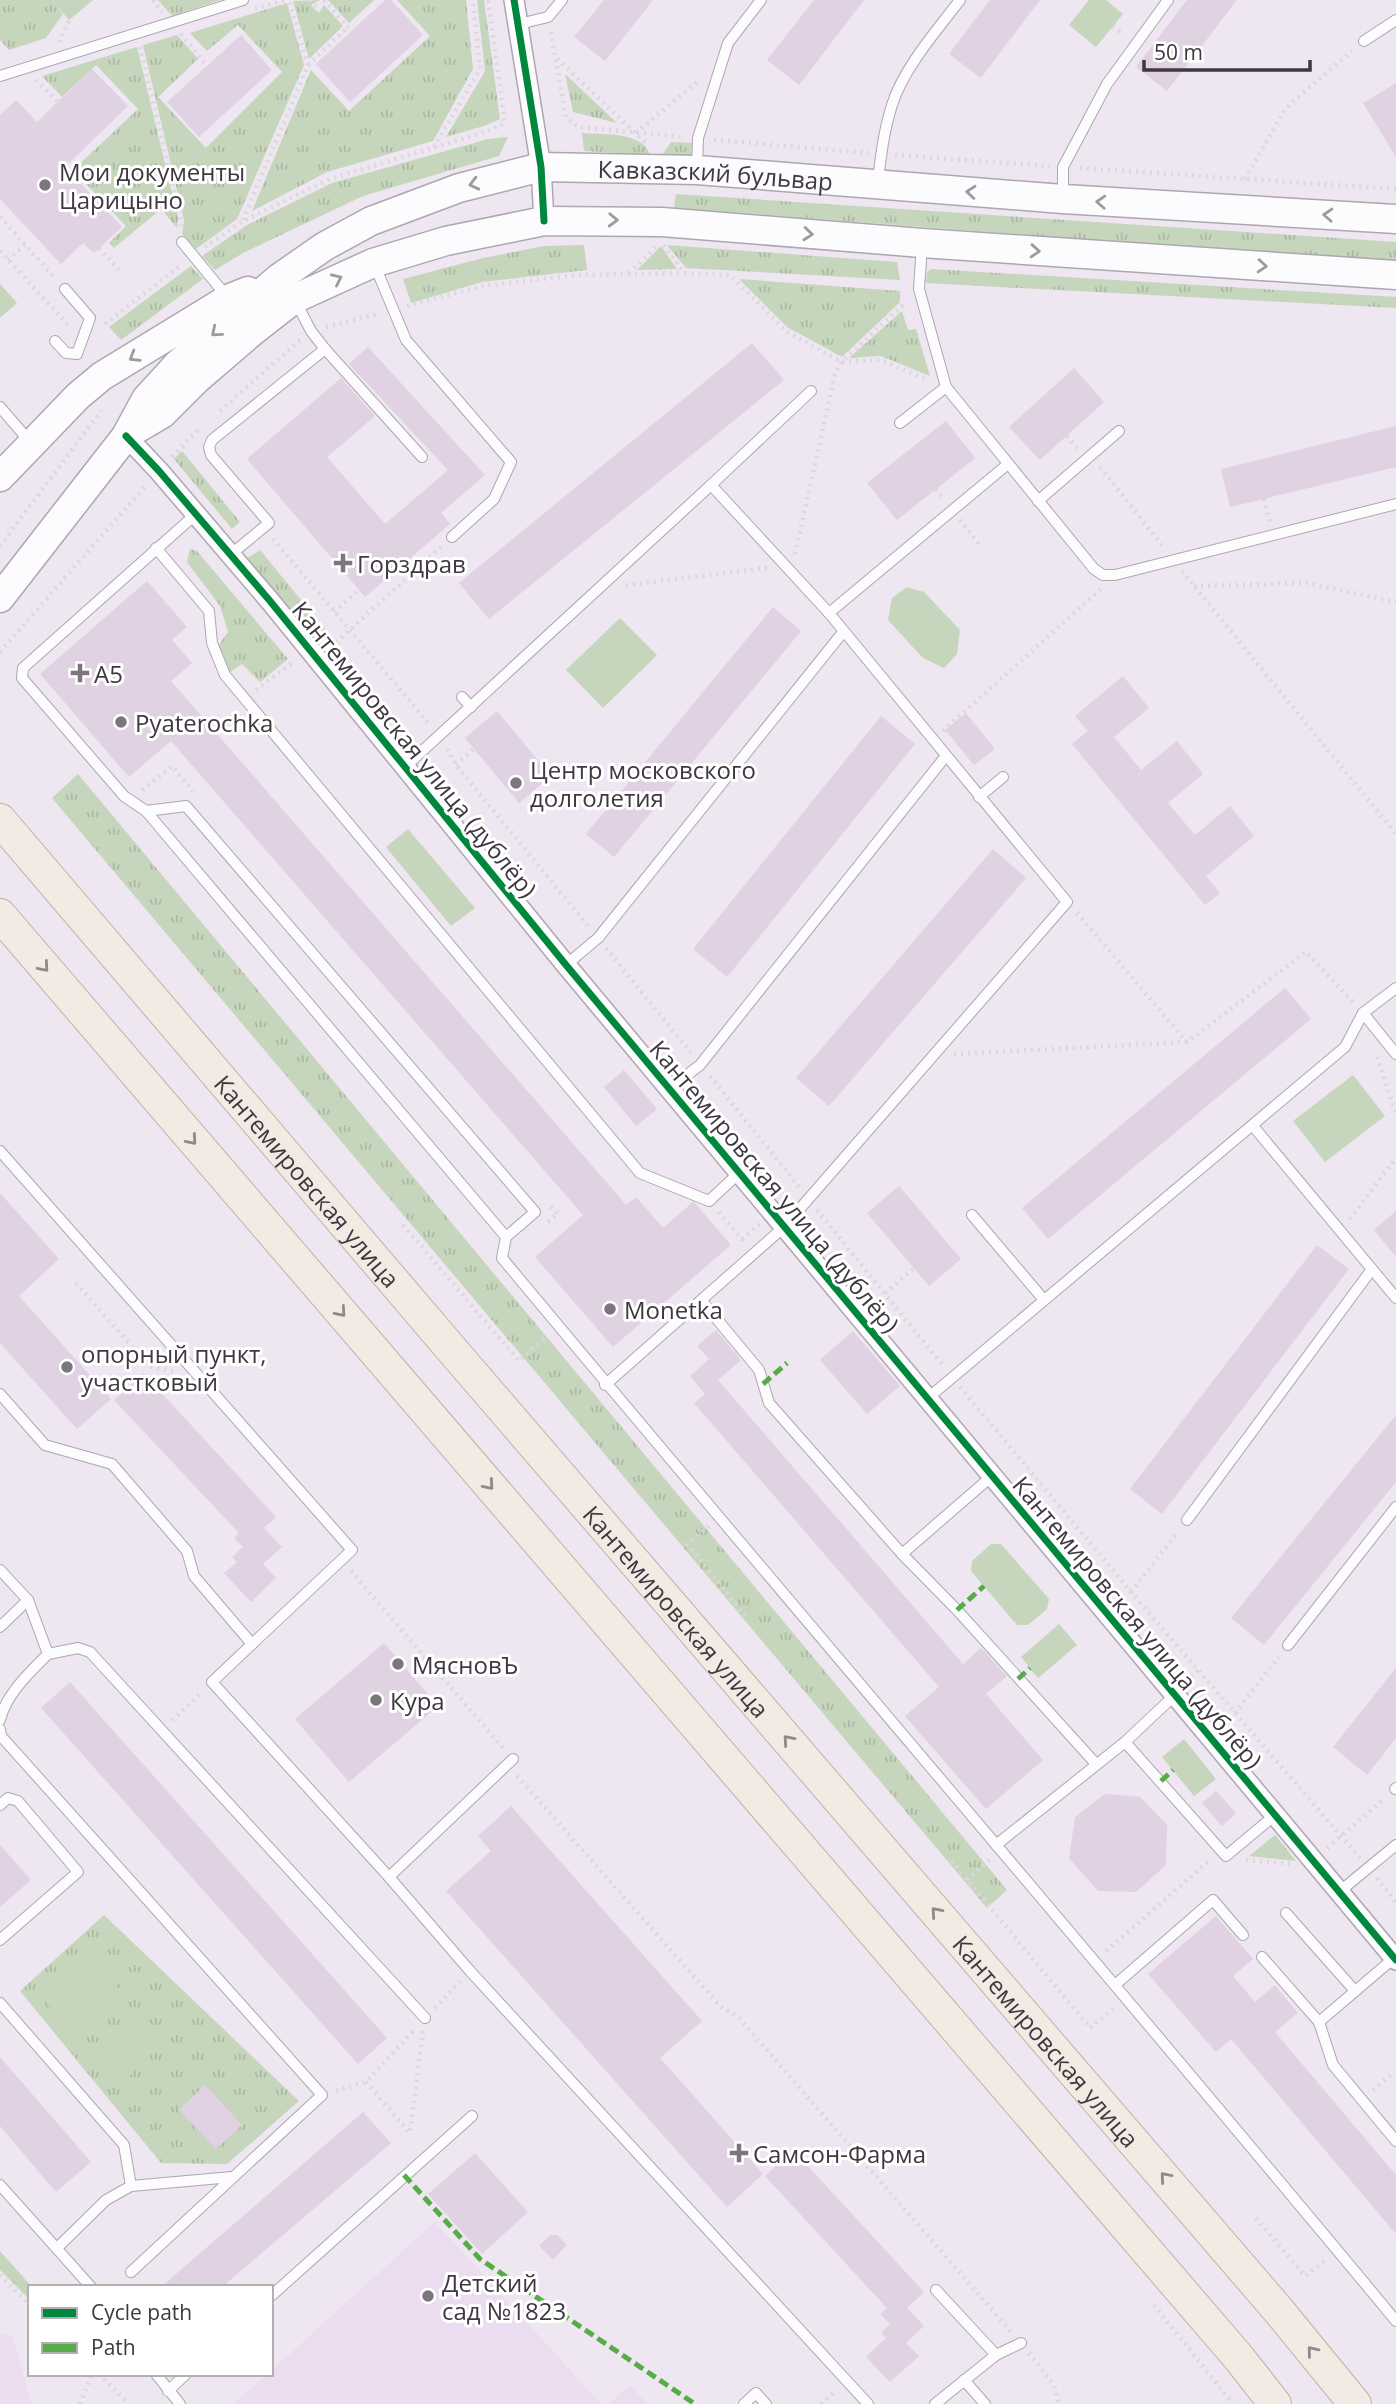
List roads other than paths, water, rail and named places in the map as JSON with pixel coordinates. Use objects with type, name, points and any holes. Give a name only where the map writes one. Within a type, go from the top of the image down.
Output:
[{"type":"main road","name":"Кавказский бульвар","points":[[0,598],[126,436],[146,399],[178,364],[287,288],[325,246],[371,221],[459,188],[541,167],[697,170],[1063,200],[1396,219]]},
{"type":"main road","name":"Кавказский бульвар","points":[[287,288],[446,241],[544,221],[663,222],[922,243],[1396,275]]},
{"type":"main road","points":[[0,477],[78,396],[102,376],[228,299],[287,288]]},
{"type":"main road","name":"Кантемировская улица","points":[[0,820],[1270,2300],[1354,2404]]},
{"type":"main road","points":[[0,915],[1239,2358],[1275,2404]]},
{"type":"street","points":[[514,0],[541,167],[544,221]]},
{"type":"street","name":"Кантемировская улица (дублёр)","points":[[126,436],[159,471],[314,654],[668,1089],[1395,1959]]},
{"type":"lane","points":[[0,76],[243,0]]},
{"type":"lane","points":[[519,24],[548,18],[562,0]]},
{"type":"lane","points":[[697,170],[698,138],[728,43],[761,0]]},
{"type":"lane","points":[[878,185],[881,154],[892,103],[917,56],[960,0]]},
{"type":"lane","points":[[1063,200],[1063,167],[1107,84],[1168,0]]},
{"type":"lane","points":[[1364,41],[1396,20]]},
{"type":"lane","points":[[179,239],[228,299]]},
{"type":"lane","points":[[922,243],[919,289],[943,389],[1094,569],[1103,575],[1115,575],[1396,504]]},
{"type":"lane","points":[[373,263],[406,340],[511,462],[494,499],[452,537]]},
{"type":"lane","points":[[287,288],[311,331],[325,349],[422,457]]},
{"type":"lane","points":[[55,341],[66,353],[77,354],[90,318],[65,289]]},
{"type":"lane","points":[[230,555],[269,523],[211,455],[209,447],[212,440],[325,349]]},
{"type":"lane","points":[[900,423],[943,389]]},
{"type":"lane","points":[[406,766],[811,391]]},
{"type":"lane","points":[[0,407],[32,444]]},
{"type":"lane","points":[[1038,501],[1118,431]]},
{"type":"lane","points":[[829,613],[1008,464]]},
{"type":"lane","points":[[605,1385],[784,1227],[1067,902],[829,613],[711,485]]},
{"type":"lane","points":[[196,514],[23,668],[22,678],[124,796],[146,811],[506,1237]]},
{"type":"lane","points":[[156,548],[209,611],[212,643],[225,675],[640,1174],[709,1200],[739,1173]]},
{"type":"lane","points":[[566,965],[598,938],[844,632]]},
{"type":"lane","points":[[462,697],[471,707]]},
{"type":"lane","points":[[668,1089],[700,1065],[945,757]]},
{"type":"lane","points":[[979,797],[1003,778]]},
{"type":"lane","points":[[146,811],[186,806],[535,1212],[506,1237],[502,1258],[605,1385],[1127,1998],[1396,2321]]},
{"type":"lane","points":[[928,1398],[1345,1047],[1363,1013],[1396,988]]},
{"type":"lane","points":[[1363,1013],[1396,1054]]},
{"type":"lane","points":[[1253,1126],[1396,1298]]},
{"type":"lane","points":[[0,1150],[352,1550],[212,1682],[389,1877],[470,1971],[868,2404]]},
{"type":"lane","points":[[972,1215],[1044,1300]]},
{"type":"lane","points":[[1187,1520],[1372,1269]]},
{"type":"lane","points":[[701,1300],[759,1370],[769,1403],[902,1554],[957,1610],[1096,1764]]},
{"type":"lane","points":[[0,1394],[45,1445],[111,1464],[187,1551],[194,1576],[252,1644]]},
{"type":"lane","points":[[902,1554],[992,1476]]},
{"type":"lane","points":[[1288,1645],[1396,1507]]},
{"type":"lane","points":[[0,1570],[28,1600],[48,1654]]},
{"type":"lane","points":[[0,1627],[28,1600]]},
{"type":"lane","points":[[0,1720],[2,1711],[28,1673],[48,1654],[78,1648],[90,1653],[425,2018]]},
{"type":"lane","points":[[998,1848],[1125,1742],[1175,1695]]},
{"type":"lane","points":[[0,1728],[1,1736],[322,2095],[131,2272]]},
{"type":"lane","points":[[1125,1742],[1226,1856],[1275,1815]]},
{"type":"lane","points":[[389,1877],[510,1762]]},
{"type":"lane","points":[[0,1805],[8,1798],[18,1801],[78,1872],[0,1940]]},
{"type":"lane","points":[[1339,1892],[1396,1845]]},
{"type":"lane","points":[[1115,1985],[1213,1900],[1243,1935]]},
{"type":"lane","points":[[1286,1913],[1355,1991]]},
{"type":"lane","points":[[1262,1957],[1319,2022],[1333,2065],[1396,2141]]},
{"type":"lane","points":[[1319,2022],[1395,1959]]},
{"type":"lane","points":[[0,2003],[124,2145],[131,2186]]},
{"type":"lane","points":[[273,2295],[472,2116]]},
{"type":"lane","points":[[57,2248],[107,2200],[131,2186],[233,2177]]},
{"type":"lane","points":[[0,2185],[89,2285]]},
{"type":"lane","points":[[936,2291],[996,2355]]},
{"type":"lane","points":[[935,2404],[996,2355],[1020,2343]]},
{"type":"lane","points":[[157,2376],[180,2404]]},
{"type":"lane","points":[[168,2391],[184,2376]]},
{"type":"lane","points":[[964,2380],[985,2404]]},
{"type":"lane","points":[[744,2404],[756,2393],[766,2404]]},
{"type":"place","name":"Мои документы Царицыно","points":[[45,185]]},
{"type":"place","name":"Горздрав","points":[[343,563]]},
{"type":"place","name":"A5","points":[[80,673]]},
{"type":"place","name":"Pyaterochka","points":[[121,722]]},
{"type":"place","name":"Центр московского долголетия","points":[[516,783]]},
{"type":"place","name":"Monetka","points":[[610,1309]]},
{"type":"place","name":"опорный пункт, участковый","points":[[67,1367]]},
{"type":"place","name":"МясновЪ","points":[[398,1664]]},
{"type":"place","name":"Кура","points":[[376,1700]]},
{"type":"place","name":"Самсон-Фарма","points":[[739,2153]]},
{"type":"place","name":"Детский сад №1823","points":[[428,2296]]}]
